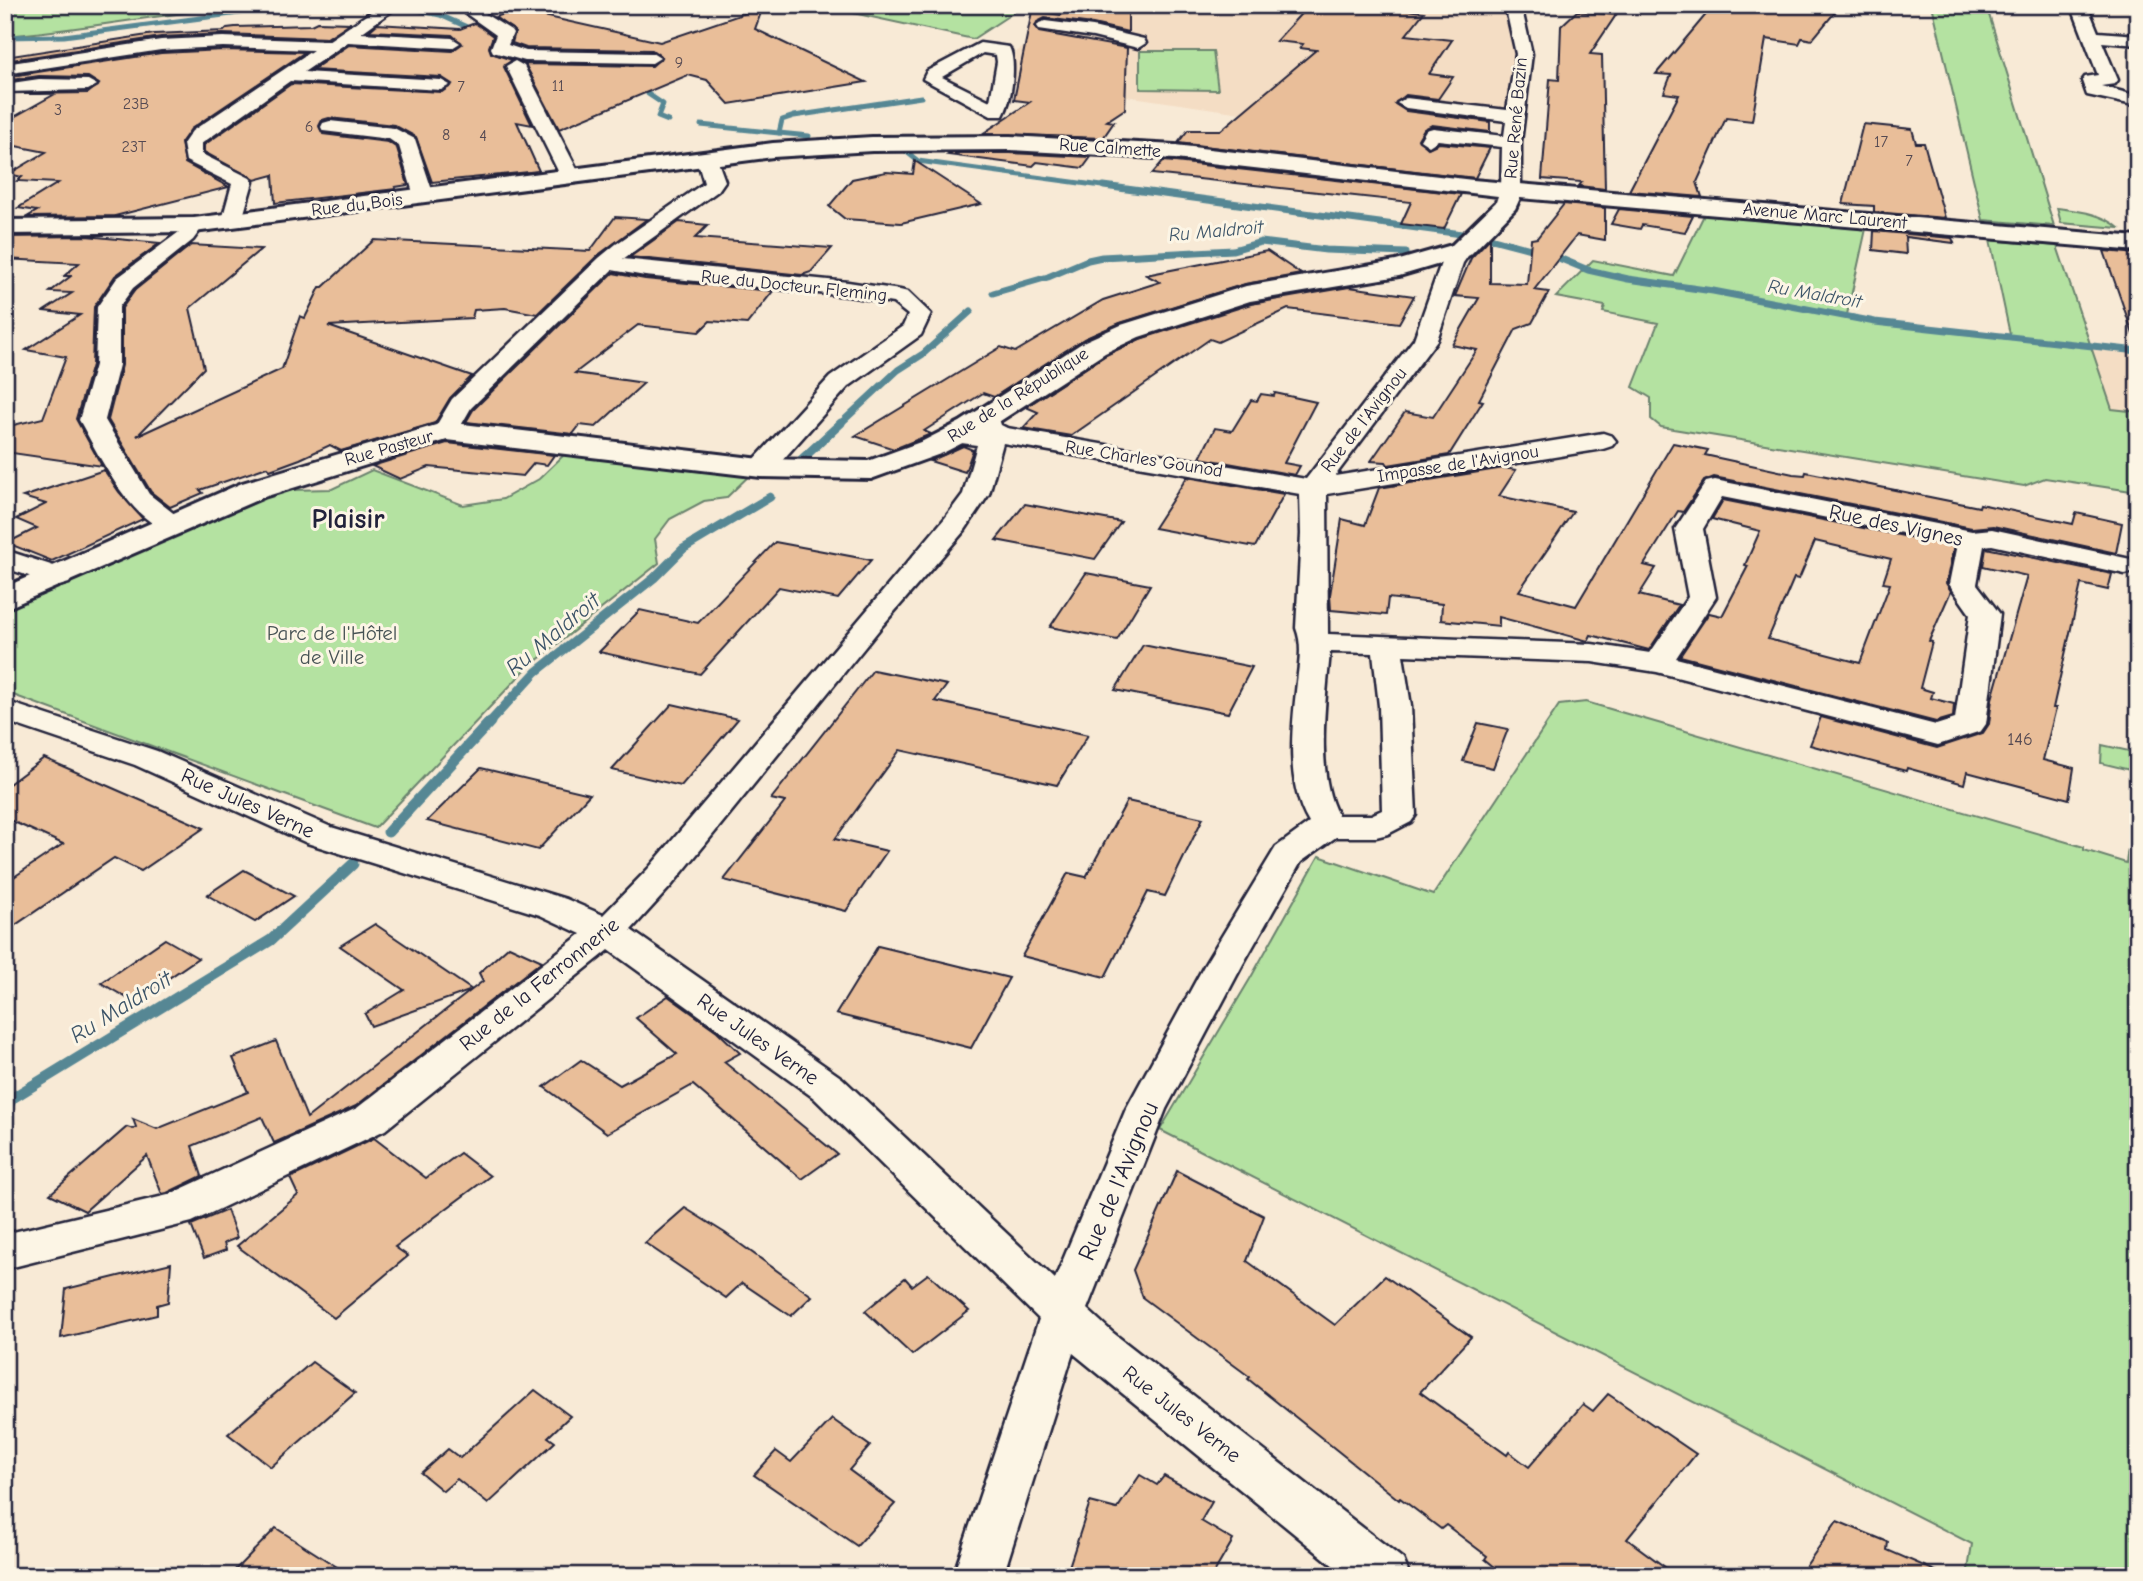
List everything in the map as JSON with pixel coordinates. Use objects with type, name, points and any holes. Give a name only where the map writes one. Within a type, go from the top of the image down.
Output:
[{"type":"street","points":[[232,220],[243,182],[193,157],[192,145],[200,135],[392,5]]},
{"type":"street","points":[[491,5],[473,13],[505,33],[499,48],[512,53],[525,56],[652,58]]},
{"type":"street","name":"Rue René Bazin","points":[[1511,190],[1512,142],[1524,54],[1513,5]]},
{"type":"street","points":[[2078,5],[2109,80]]},
{"type":"street","points":[[1054,9],[1059,19],[1040,29],[1093,32],[1138,43]]},
{"type":"street","points":[[2091,36],[2138,40]]},
{"type":"street","points":[[5,69],[161,45],[223,42],[452,43]]},
{"type":"street","points":[[997,111],[1008,48],[980,48],[933,75],[932,79],[997,111],[1011,121],[1010,143]]},
{"type":"street","points":[[515,66],[571,177]]},
{"type":"street","points":[[287,76],[441,85]]},
{"type":"street","points":[[2138,86],[2109,80],[2091,81],[2093,91],[2138,101]]},
{"type":"street","points":[[5,89],[38,84],[88,85]]},
{"type":"street","points":[[1406,103],[1516,117]]},
{"type":"street","points":[[330,127],[394,134],[408,143],[424,196]]},
{"type":"street","points":[[1433,133],[1512,142]]},
{"type":"street","name":"Rue Calmette","points":[[707,159],[826,146],[1010,143],[1175,152],[1511,190]]},
{"type":"street","name":"Rue du Bois","points":[[5,227],[194,225],[707,159]]},
{"type":"street","name":"Rue Pasteur","points":[[5,599],[59,577],[172,523],[253,490],[446,432],[461,404],[607,263],[711,187],[715,181],[707,159]]},
{"type":"street","name":"Avenue Marc Laurent","points":[[1511,190],[2138,244]]},
{"type":"street","name":"Rue de la République","points":[[446,432],[761,468],[871,470],[933,447],[988,418],[1095,347],[1130,331],[1246,294],[1399,268],[1461,250],[1507,204],[1511,190]]},
{"type":"street","points":[[172,523],[139,499],[92,420],[107,365],[108,307],[125,283],[186,236],[194,225]]},
{"type":"street","name":"Rue de l'Avignou","points":[[978,1576],[1063,1314],[1146,1108],[1224,964],[1288,855],[1328,826],[1315,804],[1310,751],[1311,692],[1316,642],[1311,628],[1315,534],[1313,488],[1425,340],[1452,263],[1461,250]]},
{"type":"street","name":"Rue du Docteur Fleming","points":[[607,263],[645,270],[848,289],[900,297],[920,314],[913,330],[839,382],[761,468]]},
{"type":"street","name":"Rue Charles Gounod","points":[[988,418],[988,429],[1001,435],[1313,488]]},
{"type":"street","points":[[954,436],[976,436],[991,442],[985,463]]},
{"type":"street","name":"Impasse de l'Avignou","points":[[1313,488],[1603,441]]},
{"type":"street","points":[[985,463],[1011,447],[1042,442]]},
{"type":"street","name":"Rue de la Ferronnerie","points":[[5,1252],[177,1210],[371,1119],[608,932],[660,877],[955,524],[976,494],[985,463]]},
{"type":"street","name":"Rue des Vignes","points":[[1387,645],[1592,653],[1658,663],[1938,735],[1970,724],[1985,614],[1964,584],[1972,539],[1715,488],[1689,529],[1702,597],[1658,663]]},
{"type":"street","points":[[1972,539],[1992,537],[2125,566]]},
{"type":"street","points":[[5,558],[59,577]]},
{"type":"street","points":[[1316,642],[1387,645],[1395,706],[1399,815],[1376,826],[1328,826]]},
{"type":"street","name":"Rue Jules Verne","points":[[5,710],[146,758],[319,835],[553,906],[608,932],[828,1088],[1096,1346],[1385,1576]]},
{"type":"shaded area","points":[[1072,5],[1509,5],[1515,60],[1510,124],[1390,109],[1362,131],[1058,86],[1010,85],[1016,52],[1070,17],[1065,9]]},
{"type":"shaded area","points":[[2092,348],[2138,354],[2138,412],[2112,409]]},
{"type":"green space","points":[[5,5],[259,5],[5,36]]},
{"type":"green space","points":[[816,5],[1025,5],[973,39]]},
{"type":"green space","points":[[1932,5],[1986,5],[2054,226],[1983,220]]},
{"type":"green space","points":[[1140,51],[1213,51],[1218,90],[1140,89]]},
{"type":"green space","points":[[2057,208],[2097,216],[2119,228],[2061,223]]},
{"type":"green space","points":[[1704,215],[1866,229],[1846,319],[2011,339],[1990,240],[2057,246],[2112,409],[2138,412],[2138,492],[2045,478],[2024,486],[1661,427],[1651,419],[1651,398],[1633,387],[1658,323],[1603,312],[1605,306],[1556,297],[1593,260],[1674,276]]},
{"type":"green space","name":"Parc de l'Hôtel de Ville","points":[[569,450],[754,471],[726,498],[704,501],[670,519],[655,539],[659,563],[526,669],[375,828],[5,692],[5,610],[257,497],[290,490],[332,489],[372,470],[463,505],[503,499],[539,479]]},
{"type":"green space","points":[[1586,702],[2084,847],[2084,850],[2126,863],[2138,775],[2138,1576],[1967,1576],[1972,1544],[1160,1130],[1319,856],[1433,895],[1559,705]]},
{"type":"green space","points":[[2102,745],[2138,753],[2138,772],[2101,763]]},
{"type":"building","points":[[1078,5],[1128,5],[1128,32],[1045,18],[1037,22],[1035,27],[1039,32],[1127,48],[1125,109],[1107,121],[1114,122],[1103,138],[982,134],[1030,102],[1014,100],[1032,11],[1061,15]]},
{"type":"building","points":[[1714,5],[1841,5],[1812,40],[1802,38],[1799,44],[1766,39],[1752,121],[1726,118],[1697,182],[1702,197],[1629,191],[1679,95],[1664,93],[1671,75],[1656,74]]},
{"type":"building","points":[[1308,6],[1363,11],[1368,6],[1424,12],[1406,35],[1452,40],[1429,74],[1453,77],[1438,99],[1406,95],[1395,104],[1406,111],[1490,122],[1490,132],[1432,125],[1424,129],[1418,139],[1428,148],[1439,143],[1490,148],[1475,178],[1178,143],[1188,130],[1221,130],[1316,50],[1300,48],[1303,44],[1276,41]]},
{"type":"building","points":[[763,7],[755,29],[866,82],[729,104],[707,80],[688,75],[559,129],[525,64],[652,66],[662,57],[652,50],[526,48],[512,43],[515,32],[495,17],[517,10],[660,42]]},
{"type":"building","points":[[1577,11],[1616,15],[1590,54],[1602,55],[1605,189],[1579,186],[1582,182],[1542,179],[1550,79],[1559,80],[1561,26]]},
{"type":"building","points":[[317,22],[350,23],[327,38],[223,34],[161,37],[5,61],[5,57],[154,34],[224,31],[235,27],[311,25]]},
{"type":"building","points":[[475,23],[493,36],[489,47],[491,53],[512,60],[504,67],[532,125],[517,122],[539,171],[432,182],[416,137],[394,125],[329,118],[322,120],[319,126],[323,134],[388,142],[397,148],[408,185],[395,187],[396,189],[275,203],[273,175],[255,180],[204,152],[204,145],[291,84],[442,92],[452,84],[441,77],[312,70],[349,45],[452,51],[462,44],[452,35],[369,31],[377,24],[460,29]]},
{"type":"building","points":[[223,50],[305,52],[191,129],[181,143],[185,163],[229,187],[115,216],[27,217],[37,211],[18,208],[58,183],[17,181],[22,177],[9,174],[46,152],[5,144],[5,122],[55,94],[24,94],[88,93],[99,84],[88,77],[39,76],[5,81],[5,77],[161,53]]},
{"type":"building","points":[[1863,124],[1912,129],[1916,143],[1924,143],[1945,218],[1874,212],[1874,206],[1843,204]]},
{"type":"building","points":[[948,155],[1091,157],[1083,168],[1037,162],[1033,166]]},
{"type":"building","points":[[915,161],[981,204],[901,223],[845,219],[829,206],[852,179],[886,172],[913,174]]},
{"type":"building","points":[[1163,161],[1461,194],[1444,229],[1401,224],[1411,202],[1152,174]]},
{"type":"building","points":[[1564,204],[1605,208],[1605,240],[1577,235],[1534,290],[1549,292],[1532,323],[1516,329],[1479,400],[1483,401],[1449,455],[1388,465],[1386,462],[1371,461],[1405,412],[1433,417],[1477,350],[1452,345],[1479,298],[1455,296],[1471,258],[1490,238],[1490,283],[1527,284],[1531,239],[1537,238]]},
{"type":"building","points":[[1619,209],[1693,216],[1685,232],[1642,225],[1640,229],[1611,224]]},
{"type":"building","points":[[615,217],[647,219],[597,256],[537,314],[505,308],[474,310],[472,318],[328,326],[472,376],[450,398],[435,423],[341,451],[330,445],[270,470],[267,467],[200,490],[203,493],[170,507],[151,492],[108,420],[122,365],[122,308],[135,290],[191,245],[261,249],[190,308],[204,368],[137,436],[282,369],[300,316],[305,318],[320,287],[374,240],[590,251]]},
{"type":"building","points":[[679,222],[708,225],[695,238],[832,248],[811,272],[802,275],[630,257]]},
{"type":"building","points":[[1874,231],[1952,238],[1954,243],[1905,237],[1906,254],[1873,250]]},
{"type":"building","points":[[86,236],[160,243],[115,276],[94,307],[92,365],[76,419],[102,466],[5,452],[5,427],[43,418],[66,357],[26,350],[80,315],[44,311],[72,293],[50,292],[71,276],[64,276],[79,263],[5,259],[5,237]]},
{"type":"building","points":[[1267,251],[1301,274],[1245,284],[1120,323],[1084,339],[994,397],[983,393],[924,431],[931,434],[894,449],[855,436],[1001,347],[1015,352],[1103,300],[1160,282],[1146,275]]},
{"type":"building","points":[[2104,251],[2138,254],[2138,334],[2133,334]]},
{"type":"building","points":[[613,273],[645,279],[773,291],[747,324],[710,321],[699,332],[638,325],[575,373],[644,383],[596,427],[580,425],[573,434],[466,422],[473,410]]},
{"type":"building","points":[[1349,287],[1414,296],[1399,323],[1288,309],[1218,342],[1210,339],[1071,436],[1023,428],[1038,412],[1026,407],[1106,355],[1140,339],[1251,304]]},
{"type":"building","points":[[1275,393],[1316,402],[1284,463],[1300,466],[1295,475],[1200,458],[1215,428],[1232,431],[1251,400],[1257,401],[1261,394],[1274,396]]},
{"type":"building","points":[[447,443],[554,455],[547,465],[534,463],[523,476],[429,467],[400,479],[372,466]]},
{"type":"building","points":[[1673,443],[1708,450],[1705,455],[1793,474],[1805,475],[1806,472],[2073,524],[2076,513],[2122,523],[2116,553],[1993,526],[1972,528],[1714,477],[1704,481],[1683,512],[1678,511],[1644,565],[1656,568],[1639,595],[1679,605],[1649,650],[1591,635],[1588,641],[1499,617],[1499,626],[1441,620],[1442,604],[1388,598],[1386,615],[1331,610],[1330,595],[1342,519],[1365,525],[1379,488],[1504,468],[1516,470],[1499,496],[1573,512],[1519,591],[1576,606]]},
{"type":"building","points":[[963,446],[973,450],[965,472],[930,461]]},
{"type":"building","points":[[104,470],[143,519],[52,561],[7,543],[37,528],[16,519],[46,504],[23,497]]},
{"type":"building","points":[[1187,477],[1284,494],[1255,547],[1154,528]]},
{"type":"building","points":[[1723,500],[1954,546],[1946,583],[1951,591],[1929,641],[1932,642],[1920,688],[1933,692],[1931,698],[1954,704],[1953,717],[1936,722],[1680,656],[1709,613],[1722,616],[1748,566],[1745,565],[1760,531],[1712,519]],"holes":[[[1815,541],[1891,559],[1883,583],[1890,584],[1860,663],[1768,639],[1794,578],[1799,579]]]},
{"type":"building","points":[[1025,504],[1121,522],[1095,559],[996,540]]},
{"type":"building","points":[[775,542],[871,560],[838,599],[779,587],[700,674],[599,652],[640,610],[698,623]]},
{"type":"building","points":[[1986,548],[2112,574],[2108,590],[2081,584],[2043,760],[2074,768],[2069,799],[1967,772],[1964,784],[1810,745],[1821,717],[1937,748],[1983,733],[1989,724],[1992,699],[2027,576],[1983,566]]},
{"type":"building","points":[[1086,573],[1150,585],[1117,640],[1050,627]]},
{"type":"building","points":[[1143,645],[1252,667],[1228,713],[1115,690]]},
{"type":"building","points":[[873,670],[947,685],[935,701],[1088,735],[1057,785],[900,750],[835,839],[887,851],[846,911],[724,880],[785,802],[771,799]]},
{"type":"building","points":[[672,704],[738,719],[681,786],[612,770]]},
{"type":"building","points":[[1478,723],[1508,729],[1493,768],[1463,761]]},
{"type":"building","points":[[44,758],[204,828],[141,871],[114,858],[5,932],[5,883],[63,844],[5,818],[5,787]]},
{"type":"building","points":[[481,768],[590,794],[538,850],[427,821]]},
{"type":"building","points":[[1127,801],[1203,818],[1165,896],[1148,892],[1105,977],[1022,956],[1068,873],[1086,877]]},
{"type":"building","points":[[244,870],[294,896],[255,922],[207,895]]},
{"type":"building","points":[[375,924],[472,990],[371,1026],[365,1014],[404,990],[340,946]]},
{"type":"building","points":[[165,939],[198,958],[134,1002],[101,983]]},
{"type":"building","points":[[509,946],[542,961],[356,1106],[274,1143],[262,1117],[192,1146],[202,1176],[167,1193],[162,1194],[147,1156],[85,1211],[50,1194],[127,1127],[136,1127],[133,1119],[157,1129],[248,1092],[233,1058],[276,1041],[307,1118],[483,981],[479,973]]},
{"type":"building","points":[[878,946],[1009,978],[971,1048],[836,1014]]},
{"type":"building","points":[[668,996],[717,1031],[740,1053],[724,1062],[837,1154],[802,1179],[693,1085],[607,1133],[544,1087],[581,1060],[620,1085],[677,1054],[636,1018]]},
{"type":"building","points":[[374,1138],[426,1178],[460,1153],[490,1176],[395,1247],[408,1256],[334,1318],[237,1246],[298,1195],[290,1178]]},
{"type":"building","points":[[1177,1171],[1264,1216],[1247,1261],[1335,1325],[1385,1276],[1471,1337],[1420,1392],[1507,1455],[1509,1452],[1529,1467],[1583,1404],[1593,1411],[1608,1394],[1696,1454],[1627,1539],[1677,1576],[1506,1576],[1485,1559],[1487,1556],[1446,1525],[1441,1529],[1400,1498],[1399,1500],[1248,1379],[1250,1377],[1143,1298],[1133,1270]]},
{"type":"building","points":[[685,1208],[725,1233],[812,1296],[791,1316],[742,1283],[726,1298],[645,1243]]},
{"type":"building","points":[[227,1210],[237,1238],[224,1243],[226,1250],[204,1258],[191,1225]]},
{"type":"building","points":[[171,1263],[168,1302],[157,1305],[157,1315],[61,1338],[66,1289]]},
{"type":"building","points":[[928,1274],[969,1311],[912,1355],[865,1311],[905,1278],[912,1286]]},
{"type":"building","points":[[312,1362],[355,1393],[271,1467],[228,1434]]},
{"type":"building","points":[[535,1390],[570,1416],[548,1437],[555,1442],[488,1504],[457,1479],[443,1491],[421,1473],[448,1449],[460,1458]]},
{"type":"building","points":[[832,1419],[870,1446],[849,1470],[895,1504],[857,1546],[754,1475],[776,1451],[791,1462]]},
{"type":"building","points":[[1140,1475],[1157,1485],[1164,1476],[1212,1502],[1201,1521],[1233,1540],[1212,1576],[1066,1576],[1090,1502],[1117,1509]]},
{"type":"building","points":[[1837,1521],[1888,1542],[1887,1550],[1947,1576],[1799,1576]]},
{"type":"building","points":[[276,1528],[351,1576],[229,1576]]},
{"type":"waterway","points":[[5,37],[64,36],[299,5]]},
{"type":"waterway","points":[[399,6],[440,15],[476,31]]},
{"type":"waterway","points":[[496,57],[520,63],[568,64],[593,69]]},
{"type":"waterway","points":[[642,81],[647,83],[648,94],[663,104],[658,117],[668,121]]},
{"type":"waterway","points":[[779,133],[782,120],[794,116],[921,97]]},
{"type":"waterway","points":[[701,125],[779,133]]},
{"type":"waterway","points":[[779,133],[809,136]]},
{"type":"waterway","points":[[903,149],[918,161],[1117,188]]},
{"type":"waterway","points":[[1104,186],[1462,234]]},
{"type":"waterway","name":"Ru Maldroit","points":[[1489,238],[1549,254],[1588,270],[1628,279],[1713,291],[1875,322],[2138,351]]},
{"type":"waterway","name":"Ru Maldroit","points":[[993,293],[1102,257],[1233,250],[1261,242],[1326,250],[1406,253]]},
{"type":"waterway","name":"Ru Maldroit","points":[[840,424],[898,370],[923,354],[971,311]]},
{"type":"waterway","name":"Ru Maldroit","points":[[801,460],[841,423]]},
{"type":"waterway","name":"Ru Maldroit","points":[[488,724],[536,672],[654,578],[683,549],[770,497]]},
{"type":"waterway","name":"Ru Maldroit","points":[[388,832],[490,722]]},
{"type":"waterway","name":"Ru Maldroit","points":[[6,1102],[271,940],[353,864]]},
{"type":"waterway","name":"Ru Maldroit","points":[[5,1103],[9,1101]]},
{"type":"district","name":"Plaisir","points":[[348,519]]}]
